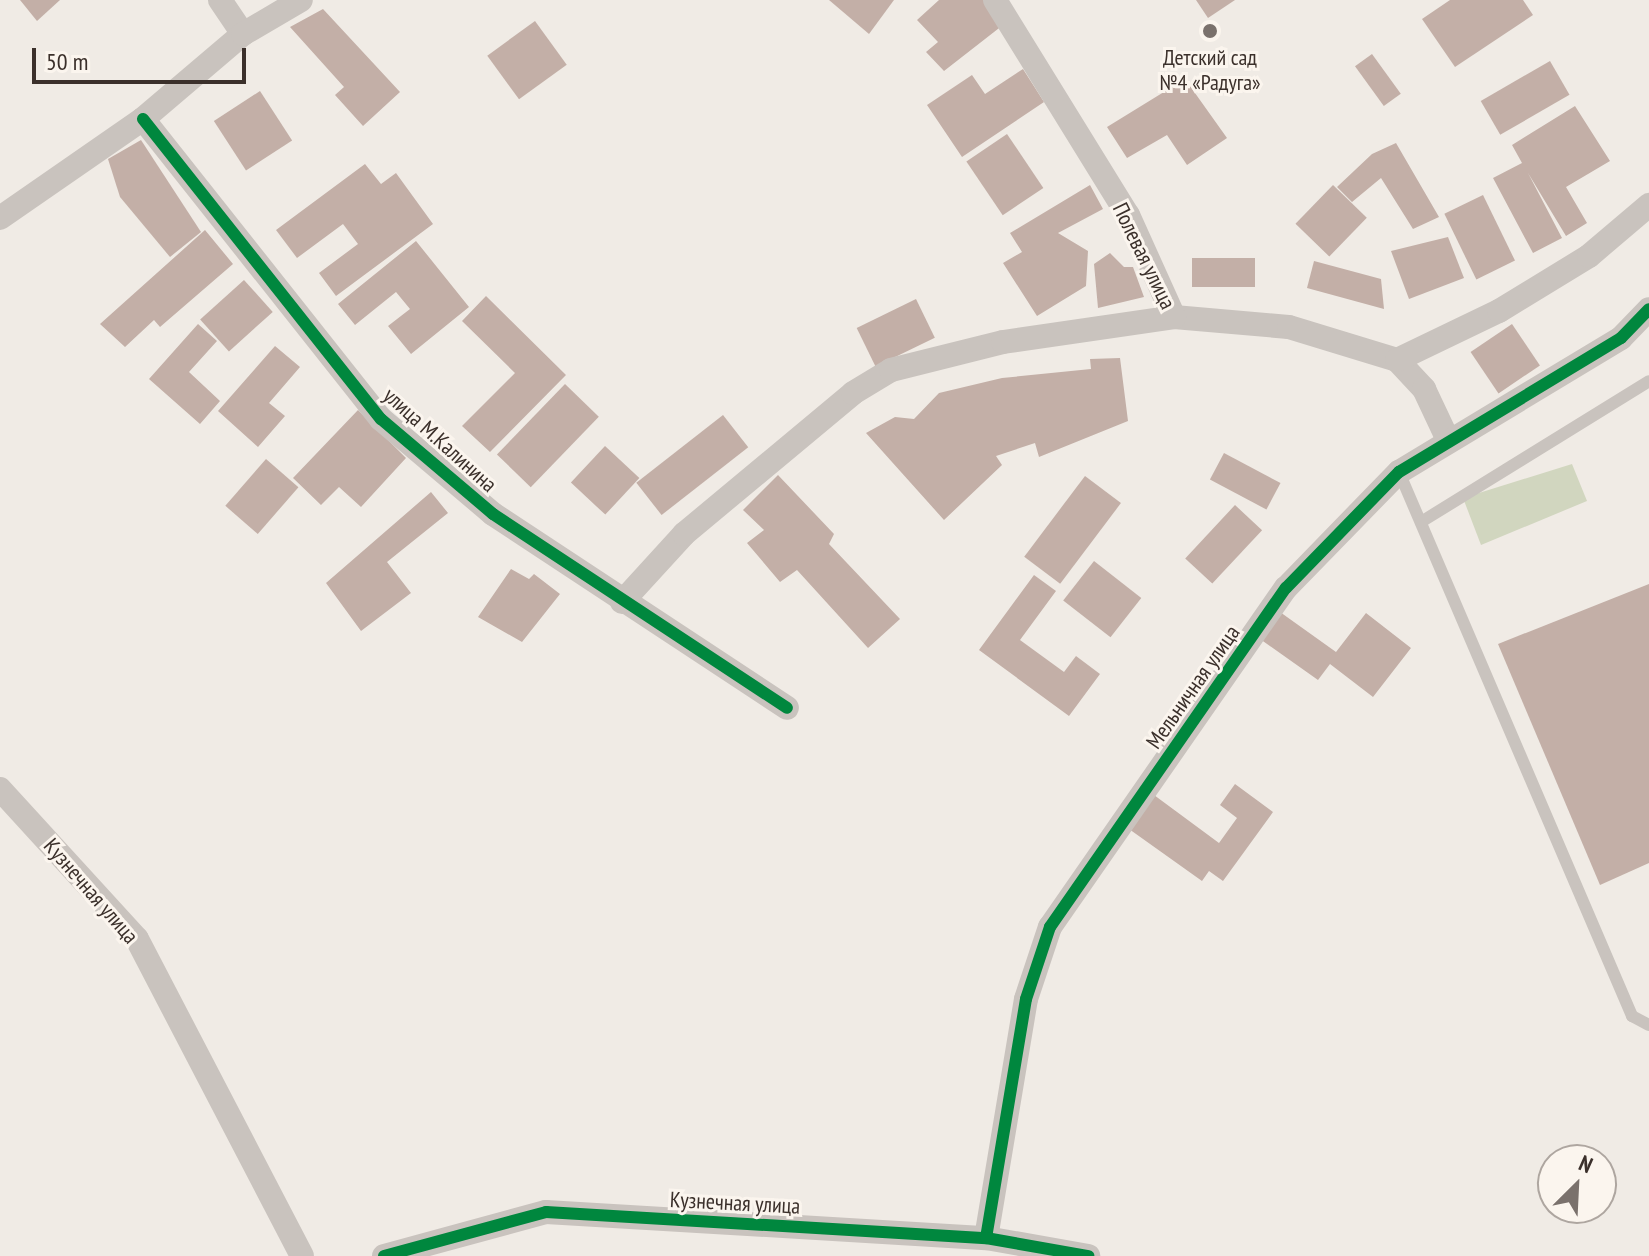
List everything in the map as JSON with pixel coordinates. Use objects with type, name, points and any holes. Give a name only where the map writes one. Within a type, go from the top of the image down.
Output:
[{"type":"street","points":[[220,0],[243,34]]},
{"type":"street","points":[[0,218],[143,119],[243,34],[301,0]]},
{"type":"street","name":"Полевая улица","points":[[995,0],[1128,215],[1174,317],[1289,327],[1397,360]]},
{"type":"street","name":"улица М.Калинина","points":[[143,119],[381,419],[493,514],[622,602],[787,708]]},
{"type":"street","points":[[1448,440],[1424,389],[1397,360],[1512,303],[1589,256],[1649,205]]},
{"type":"street","name":"Мельничная улица","points":[[986,1238],[1026,999],[1050,927],[1286,588],[1399,472],[1621,338],[1649,309]]},
{"type":"street","points":[[622,602],[684,534],[853,393],[891,370],[1003,342],[1174,317]]},
{"type":"street","name":"Кузнечная улица","points":[[0,789],[137,939],[302,1256]]},
{"type":"street","name":"Кузнечная улица","points":[[384,1256],[546,1212],[986,1238],[1088,1256]]},
{"type":"lane","points":[[1421,522],[1649,381]]},
{"type":"lane","points":[[1399,472],[1632,1016],[1649,1025]]},
{"type":"green space","points":[[1572,464],[1587,501],[1481,545],[1463,498]]},
{"type":"building","points":[[20,0],[60,0],[37,21]]},
{"type":"building","points":[[829,0],[894,0],[869,34]]},
{"type":"building","points":[[939,0],[983,0],[1003,25],[944,71],[926,52],[938,42],[917,20]]},
{"type":"building","points":[[1196,0],[1235,0],[1208,18]]},
{"type":"building","points":[[1450,0],[1523,0],[1533,15],[1455,67],[1422,19]]},
{"type":"building","points":[[323,9],[400,92],[363,126],[335,95],[344,87],[290,27]]},
{"type":"building","points":[[535,21],[567,65],[519,99],[487,56]]},
{"type":"building","points":[[1372,54],[1401,94],[1384,106],[1355,66]]},
{"type":"building","points":[[1550,61],[1570,95],[1500,135],[1481,101]]},
{"type":"building","points":[[1023,69],[1044,102],[962,157],[927,105],[972,75],[985,94]]},
{"type":"building","points":[[1185,79],[1227,138],[1187,165],[1167,135],[1127,158],[1107,127]]},
{"type":"building","points":[[260,91],[292,140],[246,170],[214,121]]},
{"type":"building","points":[[1575,106],[1610,161],[1566,187],[1587,223],[1566,236],[1528,173],[1562,238],[1533,253],[1493,178],[1522,163],[1512,145]]},
{"type":"building","points":[[1007,134],[1043,188],[1003,215],[966,161]]},
{"type":"building","points":[[141,140],[201,232],[170,257],[120,197],[108,159]]},
{"type":"building","points":[[1396,143],[1439,217],[1413,229],[1381,178],[1352,202],[1337,187],[1372,154]]},
{"type":"building","points":[[365,164],[381,184],[396,173],[433,224],[336,296],[319,273],[358,244],[343,224],[297,258],[276,230]]},
{"type":"building","points":[[1090,185],[1103,209],[1058,233],[1088,251],[1086,286],[1037,316],[1003,263],[1022,252],[1010,233]]},
{"type":"building","points":[[1333,185],[1367,218],[1329,256],[1295,224]]},
{"type":"building","points":[[1483,195],[1515,261],[1476,279],[1444,214]]},
{"type":"building","points":[[205,230],[233,264],[160,327],[154,320],[125,347],[100,324]]},
{"type":"building","points":[[1448,237],[1464,278],[1409,299],[1391,251]]},
{"type":"building","points":[[416,241],[469,307],[411,354],[388,326],[410,309],[396,292],[355,325],[338,304]]},
{"type":"building","points":[[1110,253],[1124,267],[1133,267],[1144,297],[1098,308],[1094,264]]},
{"type":"building","points":[[1192,258],[1255,258],[1255,287],[1192,287]]},
{"type":"building","points":[[1314,261],[1381,279],[1384,309],[1307,288]]},
{"type":"building","points":[[244,280],[273,312],[229,351],[200,319]]},
{"type":"building","points":[[486,296],[566,375],[490,452],[462,426],[515,373],[462,321]]},
{"type":"building","points":[[916,299],[935,338],[876,367],[857,328]]},
{"type":"building","points":[[198,324],[217,341],[189,372],[220,401],[200,424],[149,379]]},
{"type":"building","points":[[1512,324],[1540,365],[1499,393],[1471,352]]},
{"type":"building","points":[[275,346],[300,367],[269,403],[285,416],[258,447],[218,411]]},
{"type":"building","points":[[1120,358],[1128,421],[1039,457],[1035,443],[996,456],[1002,465],[944,520],[866,433],[895,417],[914,419],[939,393],[1002,378],[1091,369],[1090,359]]},
{"type":"building","points":[[565,384],[599,417],[531,487],[497,454]]},
{"type":"building","points":[[358,410],[406,458],[361,507],[339,487],[321,505],[293,478]]},
{"type":"building","points":[[723,415],[748,447],[662,515],[636,483]]},
{"type":"building","points":[[605,446],[639,478],[605,515],[571,483]]},
{"type":"building","points":[[1224,453],[1281,483],[1266,510],[1210,479]]},
{"type":"building","points":[[266,459],[298,487],[258,534],[225,506]]},
{"type":"building","points":[[778,475],[834,534],[829,544],[900,619],[868,648],[797,570],[780,582],[747,543],[764,530],[743,510]]},
{"type":"building","points":[[1085,476],[1121,503],[1060,584],[1024,557]]},
{"type":"building","points":[[431,492],[448,513],[387,562],[411,593],[361,631],[326,583]]},
{"type":"building","points":[[1235,505],[1262,530],[1212,584],[1185,558]]},
{"type":"building","points":[[1094,561],[1141,598],[1110,637],[1063,600]]},
{"type":"building","points":[[511,569],[529,579],[534,574],[560,594],[522,642],[478,617]]},
{"type":"building","points":[[1034,575],[1056,591],[1020,640],[1064,672],[1076,656],[1100,674],[1069,716],[979,650]]},
{"type":"building","points":[[1649,584],[1649,863],[1600,885],[1498,644]]},
{"type":"building","points":[[1280,612],[1336,652],[1366,613],[1411,648],[1373,697],[1330,664],[1318,680],[1260,639]]},
{"type":"building","points":[[1235,784],[1273,812],[1223,881],[1209,871],[1202,881],[1129,829],[1154,795],[1219,843],[1237,818],[1220,805]]},
{"type":"cycle path","points":[[143,119],[381,419],[493,514],[787,708]]},
{"type":"cycle path","points":[[986,1238],[1026,999],[1050,927],[1286,588],[1399,472],[1621,338],[1649,309]]},
{"type":"cycle path","points":[[384,1256],[546,1212],[986,1238],[1088,1256]]},
{"type":"place","name":"Детский сад №4 «Радуга»","points":[[1210,31]]}]
